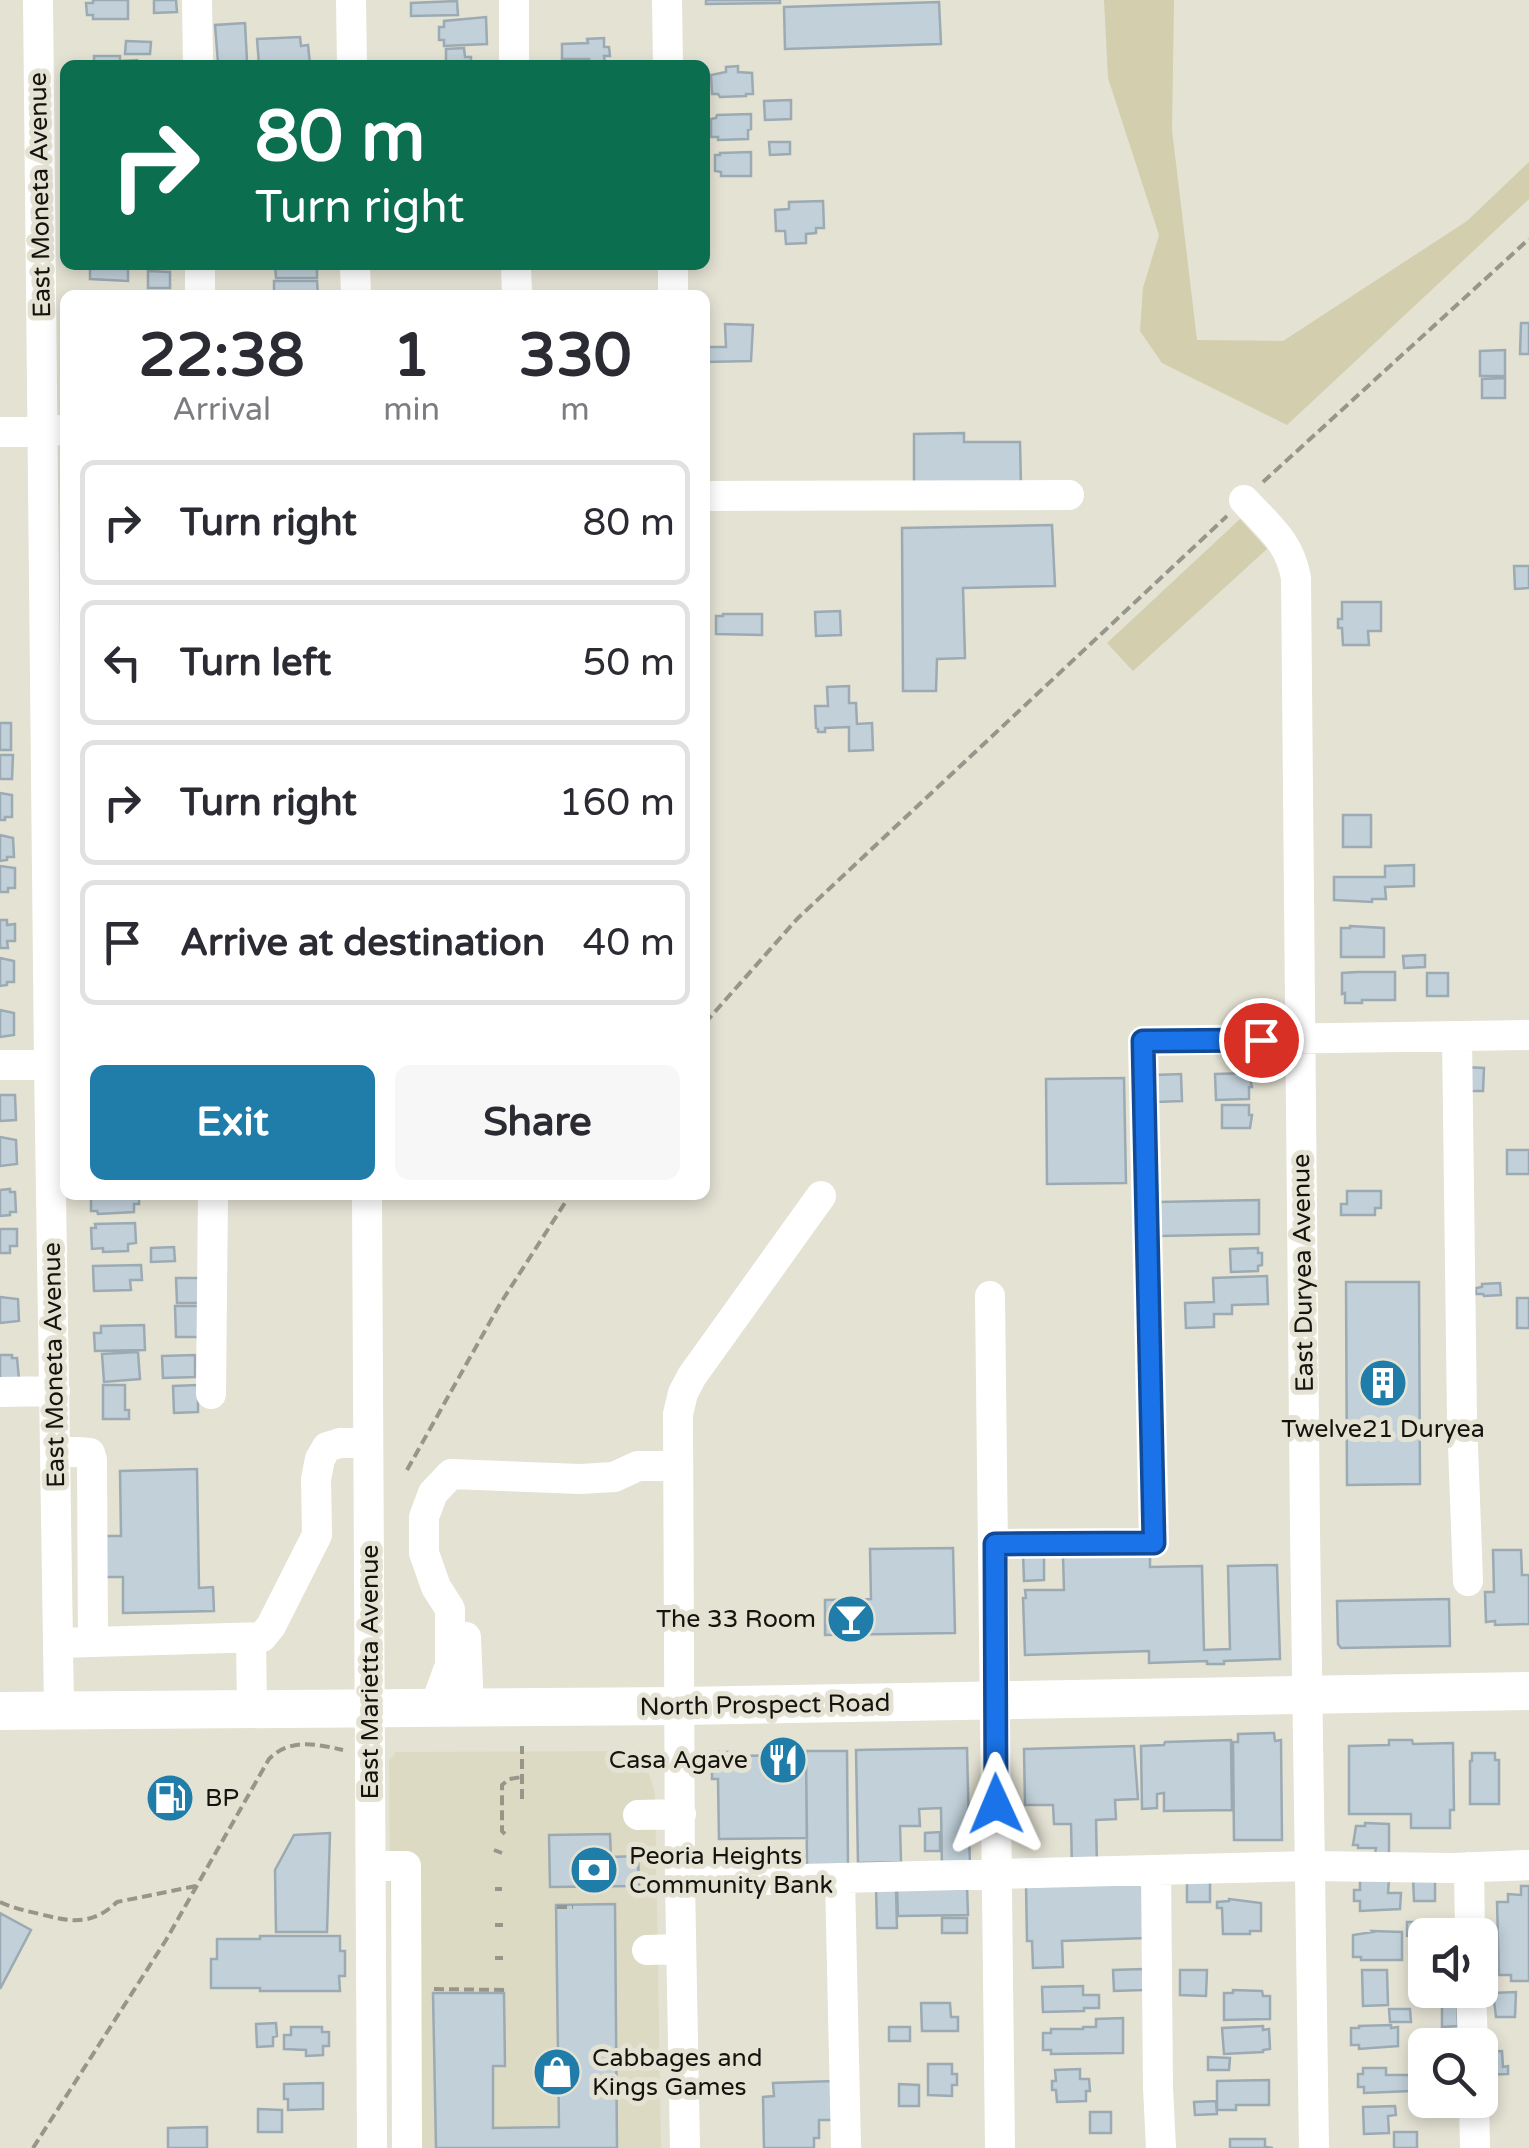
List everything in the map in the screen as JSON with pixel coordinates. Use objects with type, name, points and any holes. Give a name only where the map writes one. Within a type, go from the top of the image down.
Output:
[{"type":"main road","name":"North Prospect Road","points":[[0,1711],[995,1702],[1529,1691]]},
{"type":"street","name":"East Moneta Avenue","points":[[38,0],[54,431],[59,1709]]},
{"type":"street","points":[[197,0],[198,60]]},
{"type":"street","points":[[351,0],[352,60]]},
{"type":"street","points":[[514,0],[514,60]]},
{"type":"street","points":[[667,0],[668,60]]},
{"type":"street","points":[[0,432],[54,431]]},
{"type":"street","points":[[710,496],[1069,495]]},
{"type":"street","name":"East Duryea Avenue","points":[[1244,500],[1285,544],[1296,578],[1314,2148]]},
{"type":"street","points":[[995,1544],[1154,1543],[1143,1041],[1529,1035]]},
{"type":"street","points":[[1457,1036],[1468,1581]]},
{"type":"street","points":[[0,1065],[57,1065]]},
{"type":"street","points":[[684,2148],[678,1414],[692,1376],[821,1196]]},
{"type":"street","points":[[211,1394],[212,1200]]},
{"type":"street","name":"East Marietta Avenue","points":[[367,1200],[372,2148]]},
{"type":"street","points":[[990,1296],[1000,2148]]},
{"type":"street","points":[[0,1392],[55,1391]]},
{"type":"street","points":[[58,1642],[262,1637],[272,1626],[317,1536],[316,1480],[320,1459],[327,1447],[368,1442]]},
{"type":"street","points":[[55,1450],[82,1450],[90,1453],[92,1460],[92,1642]]},
{"type":"street","points":[[452,1709],[450,1665],[458,1609],[436,1587],[424,1553],[424,1517],[433,1493],[451,1474],[614,1477],[676,1452]]},
{"type":"street","points":[[251,1638],[252,1710]]},
{"type":"street","points":[[638,1814],[680,1814]]},
{"type":"street","points":[[680,1882],[1310,1866],[1529,1865]]},
{"type":"street","points":[[371,1866],[406,1866],[407,2148]]},
{"type":"street","points":[[1469,1867],[1470,1918]]},
{"type":"street","points":[[1156,1871],[1161,2148]]},
{"type":"street","points":[[840,1878],[846,2148]]},
{"type":"street","points":[[647,1950],[682,1949]]},
{"type":"street","points":[[1474,2118],[1475,2148]]},
{"type":"path","points":[[710,1017],[797,919],[1529,239]]},
{"type":"path","points":[[407,1470],[500,1304],[567,1200]]},
{"type":"path","points":[[33,2148],[128,2001],[269,1759],[286,1746],[298,1744],[348,1751]]},
{"type":"path","points":[[522,1746],[522,1800]]},
{"type":"path","points":[[504,1834],[502,1786],[509,1778],[522,1776]]},
{"type":"path","points":[[494,1850],[502,1853]]},
{"type":"path","points":[[0,1902],[66,1921],[80,1920],[107,1911],[117,1902],[196,1886]]},
{"type":"path","points":[[494,1890],[502,1890]]},
{"type":"path","points":[[556,1907],[573,1907]]},
{"type":"path","points":[[495,1926],[503,1925]]},
{"type":"path","points":[[495,1958],[503,1958]]},
{"type":"path","points":[[429,1989],[504,1990]]},
{"type":"shaded area","points":[[1104,0],[1174,0],[1172,130],[1197,340],[1283,341],[1467,221],[1529,162],[1529,199],[1287,425],[1162,363],[1140,331],[1143,288],[1159,235],[1108,78]]},
{"type":"shaded area","points":[[1240,519],[1267,549],[1133,671],[1107,643]]},
{"type":"shaded area","points":[[642,1751],[655,1793],[661,2148],[393,2148],[389,1761],[396,1752]]},
{"type":"building","points":[[128,0],[128,19],[93,19],[93,15],[87,15],[86,3]]},
{"type":"building","points":[[154,0],[176,0],[177,12],[154,13]]},
{"type":"building","points":[[706,0],[780,0],[780,3],[706,4]]},
{"type":"building","points":[[457,1],[458,15],[411,16],[411,3]]},
{"type":"building","points":[[939,2],[941,44],[785,49],[784,7]]},
{"type":"building","points":[[486,17],[487,44],[444,46],[444,40],[439,40],[439,27],[444,27],[444,21]]},
{"type":"building","points":[[245,23],[247,60],[218,60],[215,25]]},
{"type":"building","points":[[300,37],[301,46],[308,45],[310,60],[259,60],[257,39]]},
{"type":"building","points":[[604,38],[610,56],[604,56],[605,60],[562,59],[562,44],[588,43],[587,39]]},
{"type":"building","points":[[126,41],[151,42],[150,54],[125,54]]},
{"type":"building","points":[[464,48],[465,57],[471,60],[446,60],[446,49]]},
{"type":"building","points":[[94,56],[120,56],[120,60],[94,60]]},
{"type":"building","points":[[738,66],[738,72],[752,73],[753,94],[712,94],[711,75]]},
{"type":"building","points":[[791,100],[791,119],[765,120],[764,101]]},
{"type":"building","points":[[751,114],[748,139],[711,137],[711,119],[717,115]]},
{"type":"building","points":[[769,142],[790,142],[790,154],[770,155]]},
{"type":"building","points":[[751,152],[751,176],[721,176],[721,172],[715,171],[715,155]]},
{"type":"building","points":[[823,201],[824,228],[806,234],[806,243],[786,244],[785,231],[776,231],[775,210],[789,209],[789,202]]},
{"type":"building","points":[[90,270],[128,270],[128,281],[90,279]]},
{"type":"building","points":[[275,270],[317,270],[317,278],[276,278]]},
{"type":"building","points":[[148,271],[170,272],[170,288],[148,288]]},
{"type":"building","points":[[274,281],[317,281],[318,290],[274,290]]},
{"type":"building","points":[[1521,323],[1529,323],[1529,354],[1520,354]]},
{"type":"building","points":[[725,324],[753,325],[751,361],[710,362],[710,347],[726,347]]},
{"type":"building","points":[[1505,350],[1505,376],[1480,376],[1480,351]]},
{"type":"building","points":[[1505,378],[1505,398],[1482,398],[1482,379]]},
{"type":"building","points":[[964,433],[964,442],[1020,442],[1021,486],[914,486],[914,434]]},
{"type":"building","points":[[1052,525],[1055,586],[963,588],[965,658],[937,659],[936,691],[903,691],[902,528]]},
{"type":"building","points":[[1514,566],[1529,566],[1529,588],[1515,589]]},
{"type":"building","points":[[1342,602],[1381,602],[1381,631],[1368,631],[1369,645],[1343,645],[1342,628],[1338,628]]},
{"type":"building","points":[[840,611],[841,635],[816,636],[815,612]]},
{"type":"building","points":[[762,614],[762,635],[716,634],[716,616]]},
{"type":"building","points":[[849,686],[849,703],[856,703],[857,724],[872,723],[873,750],[849,751],[849,727],[825,728],[825,732],[816,728],[815,706],[828,706],[827,687]]},
{"type":"building","points":[[0,723],[11,723],[11,750],[0,750]]},
{"type":"building","points":[[0,755],[13,755],[12,779],[0,779]]},
{"type":"building","points":[[0,793],[12,795],[12,817],[5,820],[0,820]]},
{"type":"building","points":[[1343,815],[1371,815],[1371,847],[1343,847]]},
{"type":"building","points":[[0,835],[13,838],[14,857],[0,861]]},
{"type":"building","points":[[1414,865],[1414,886],[1385,887],[1386,899],[1334,900],[1334,877],[1385,877],[1385,866]]},
{"type":"building","points":[[0,866],[15,868],[15,888],[8,888],[8,892],[0,892]]},
{"type":"building","points":[[0,920],[7,920],[7,925],[15,924],[15,941],[7,941],[8,948],[0,948]]},
{"type":"building","points":[[1341,928],[1384,928],[1384,957],[1341,957]]},
{"type":"building","points":[[1425,955],[1425,967],[1404,968],[1403,956]]},
{"type":"building","points":[[0,958],[14,961],[14,982],[0,986]]},
{"type":"building","points":[[1395,972],[1395,1000],[1345,1003],[1342,973]]},
{"type":"building","points":[[1427,973],[1448,973],[1448,996],[1427,996]]},
{"type":"building","points":[[0,1010],[14,1013],[14,1035],[0,1037]]},
{"type":"building","points":[[1465,1067],[1484,1068],[1483,1091],[1464,1091]]},
{"type":"building","points":[[1249,1073],[1249,1099],[1216,1100],[1215,1074]]},
{"type":"building","points":[[1181,1074],[1182,1101],[1156,1102],[1155,1075]]},
{"type":"building","points":[[1124,1078],[1126,1183],[1047,1184],[1046,1079]]},
{"type":"building","points":[[0,1095],[15,1095],[16,1120],[0,1121]]},
{"type":"building","points":[[1222,1105],[1249,1105],[1250,1128],[1222,1128]]},
{"type":"building","points":[[0,1137],[16,1140],[17,1164],[0,1166]]},
{"type":"building","points":[[1507,1150],[1529,1150],[1529,1174],[1507,1174]]},
{"type":"building","points":[[0,1190],[15,1192],[16,1212],[0,1216]]},
{"type":"building","points":[[1347,1191],[1381,1191],[1381,1208],[1375,1208],[1375,1215],[1341,1215],[1341,1204],[1347,1204]]},
{"type":"building","points":[[91,1200],[139,1200],[139,1204],[134,1204],[134,1212],[91,1211]]},
{"type":"building","points":[[1259,1200],[1259,1234],[1159,1236],[1158,1202]]},
{"type":"building","points":[[135,1223],[136,1243],[128,1244],[128,1251],[92,1249],[91,1228],[96,1228],[95,1224]]},
{"type":"building","points":[[0,1229],[17,1229],[17,1246],[10,1246],[10,1253],[0,1253]]},
{"type":"building","points":[[174,1247],[175,1261],[151,1262],[151,1248]]},
{"type":"building","points":[[1258,1248],[1262,1265],[1258,1271],[1231,1272],[1230,1249]]},
{"type":"building","points":[[141,1265],[142,1280],[130,1280],[131,1290],[94,1291],[93,1266]]},
{"type":"building","points":[[1267,1276],[1268,1304],[1232,1305],[1232,1314],[1214,1314],[1214,1327],[1186,1328],[1185,1303],[1214,1302],[1213,1278]]},
{"type":"building","points":[[176,1278],[201,1278],[201,1303],[177,1303]]},
{"type":"building","name":"Twelve21 Duryea","points":[[1346,1282],[1419,1282],[1420,1484],[1347,1485]]},
{"type":"building","points":[[1500,1283],[1501,1295],[1476,1294],[1476,1288],[1482,1284]]},
{"type":"building","points":[[0,1297],[18,1299],[19,1321],[0,1323]]},
{"type":"building","points":[[1517,1298],[1529,1298],[1529,1328],[1517,1328]]},
{"type":"building","points":[[175,1306],[202,1306],[202,1337],[176,1337]]},
{"type":"building","points":[[144,1325],[145,1350],[95,1351],[94,1333],[101,1333],[101,1326]]},
{"type":"building","points":[[138,1352],[140,1379],[104,1382],[102,1354]]},
{"type":"building","points":[[0,1355],[17,1358],[19,1379],[0,1383]]},
{"type":"building","points":[[195,1355],[195,1377],[163,1378],[162,1356]]},
{"type":"building","points":[[103,1385],[125,1385],[129,1419],[103,1419]]},
{"type":"building","points":[[198,1385],[198,1412],[174,1413],[173,1386]]},
{"type":"building","points":[[197,1469],[199,1588],[213,1587],[214,1611],[123,1613],[123,1577],[104,1577],[103,1536],[121,1536],[120,1471]]},
{"type":"building","points":[[953,1548],[955,1633],[825,1635],[825,1600],[871,1599],[870,1549]]},
{"type":"building","points":[[1493,1550],[1521,1550],[1522,1575],[1529,1575],[1529,1624],[1486,1622],[1485,1592],[1494,1592]]},
{"type":"building","points":[[1044,1552],[1044,1580],[1024,1581],[1023,1553]]},
{"type":"building","points":[[1150,1552],[1150,1567],[1202,1566],[1204,1650],[1230,1649],[1228,1566],[1277,1565],[1280,1659],[1207,1664],[1149,1663],[1149,1651],[1025,1655],[1025,1590],[1064,1590],[1063,1557]]},
{"type":"building","points":[[1449,1599],[1450,1646],[1341,1648],[1338,1644],[1337,1601]]},
{"type":"building","points":[[1274,1733],[1275,1741],[1281,1740],[1282,1840],[1234,1840],[1233,1742],[1238,1742],[1238,1734]]},
{"type":"building","points":[[1231,1740],[1232,1810],[1164,1811],[1164,1793],[1157,1794],[1157,1808],[1142,1809],[1141,1746]]},
{"type":"building","points":[[1389,1740],[1453,1743],[1454,1810],[1450,1810],[1450,1828],[1411,1828],[1411,1814],[1349,1814],[1349,1746],[1389,1745]]},
{"type":"building","points":[[1134,1746],[1138,1799],[1115,1800],[1116,1819],[1096,1820],[1097,1866],[1072,1867],[1071,1824],[1054,1824],[1053,1805],[1025,1805],[1024,1749]]},
{"type":"building","points":[[967,1748],[970,1868],[942,1869],[941,1808],[919,1809],[920,1826],[900,1826],[901,1862],[858,1863],[856,1750]]},
{"type":"building","points":[[806,1751],[847,1751],[848,1866],[807,1865]]},
{"type":"building","points":[[712,1752],[734,1752],[734,1756],[806,1755],[807,1838],[719,1839],[718,1779],[712,1779]]},
{"type":"building","points":[[1472,1753],[1495,1753],[1495,1760],[1499,1760],[1499,1804],[1470,1804]]},
{"type":"building","points":[[1389,1824],[1389,1855],[1375,1854],[1376,1848],[1353,1845],[1356,1826]]},
{"type":"building","points":[[940,1832],[940,1851],[925,1851],[925,1833]]},
{"type":"building","points":[[330,1833],[327,1932],[276,1932],[275,1870],[294,1835]]},
{"type":"building","name":"Peoria Heights Community Bank","points":[[610,1834],[611,1857],[638,1856],[639,1886],[550,1887],[549,1835]]},
{"type":"building","points":[[1435,1876],[1435,1901],[1414,1901],[1413,1877]]},
{"type":"building","points":[[1360,1879],[1389,1879],[1388,1893],[1401,1893],[1400,1909],[1360,1911],[1360,1901],[1354,1901],[1354,1890],[1360,1890]]},
{"type":"building","points":[[1187,1880],[1210,1880],[1210,1902],[1187,1902]]},
{"type":"building","points":[[1144,1881],[1146,1938],[1062,1941],[1063,1967],[1033,1968],[1032,1941],[1027,1941],[1026,1884]]},
{"type":"building","points":[[967,1886],[968,1915],[898,1916],[897,1887]]},
{"type":"building","points":[[1521,1886],[1529,1886],[1529,1981],[1511,1981],[1511,1975],[1499,1975],[1497,1902],[1508,1902],[1508,1894],[1521,1895]]},
{"type":"building","points":[[876,1888],[896,1888],[897,1928],[877,1928]]},
{"type":"building","points":[[1229,1899],[1261,1903],[1261,1931],[1223,1934],[1222,1908],[1217,1908],[1217,1902]]},
{"type":"building","points":[[615,1904],[617,2148],[436,2148],[433,1993],[504,1993],[505,2066],[493,2066],[493,2128],[559,2127],[556,1905]]},
{"type":"building","points":[[0,1913],[31,1930],[0,1989]]},
{"type":"building","points":[[942,1918],[967,1918],[967,1933],[942,1933]]},
{"type":"building","points":[[1402,1932],[1402,1960],[1353,1957],[1353,1935]]},
{"type":"building","points":[[340,1936],[340,1951],[345,1951],[345,1976],[339,1976],[340,1991],[211,1988],[211,1959],[217,1959],[217,1939]]},
{"type":"building","points":[[1143,1969],[1144,1990],[1114,1991],[1113,1970]]},
{"type":"building","points":[[1180,1970],[1207,1970],[1206,1996],[1180,1995]]},
{"type":"building","points":[[1362,1970],[1387,1970],[1388,2005],[1363,2006]]},
{"type":"building","points":[[1083,1986],[1083,1995],[1099,1995],[1099,2008],[1043,2012],[1042,1987]]},
{"type":"building","points":[[1262,1991],[1263,1996],[1270,1996],[1270,2019],[1224,2020],[1224,1993]]},
{"type":"building","points":[[1516,1992],[1515,2017],[1496,2017],[1498,1993]]},
{"type":"building","points":[[921,2003],[950,2003],[951,2017],[958,2017],[958,2031],[922,2031]]},
{"type":"building","points":[[1442,2008],[1457,2008],[1458,2026],[1442,2027]]},
{"type":"building","points":[[1389,2009],[1410,2009],[1411,2022],[1390,2022]]},
{"type":"building","points":[[1123,2018],[1123,2053],[1051,2054],[1051,2050],[1043,2050],[1043,2033],[1051,2033],[1051,2029],[1083,2029],[1096,2027],[1096,2019]]},
{"type":"building","points":[[276,2023],[273,2046],[257,2047],[256,2024]]},
{"type":"building","points":[[1263,2026],[1263,2030],[1269,2029],[1270,2049],[1224,2054],[1222,2028]]},
{"type":"building","points":[[291,2027],[322,2027],[322,2032],[329,2032],[329,2046],[323,2046],[323,2055],[306,2056],[306,2050],[284,2049],[284,2035],[291,2035]]},
{"type":"building","points":[[889,2027],[910,2027],[910,2041],[889,2041]]},
{"type":"building","points":[[1398,2027],[1398,2046],[1359,2049],[1359,2045],[1351,2045],[1351,2028]]},
{"type":"building","points":[[1498,2051],[1502,2051],[1503,2067],[1508,2066],[1508,2074],[1498,2074]]},
{"type":"building","points":[[1208,2057],[1230,2058],[1229,2070],[1208,2070]]},
{"type":"building","points":[[928,2064],[952,2064],[957,2085],[952,2085],[952,2096],[928,2095]]},
{"type":"building","points":[[1363,2068],[1386,2068],[1386,2075],[1408,2075],[1408,2091],[1364,2093],[1364,2087],[1358,2087],[1358,2074],[1363,2074]]},
{"type":"building","points":[[1080,2069],[1080,2079],[1089,2079],[1086,2101],[1057,2102],[1056,2090],[1052,2090],[1055,2070]]},
{"type":"building","points":[[1269,2080],[1269,2105],[1236,2105],[1236,2110],[1217,2110],[1217,2081]]},
{"type":"building","points":[[834,2081],[833,2120],[819,2120],[819,2138],[814,2138],[814,2148],[764,2148],[763,2097],[774,2096],[773,2083]]},
{"type":"building","points":[[323,2083],[323,2109],[288,2110],[284,2084]]},
{"type":"building","points":[[899,2084],[919,2085],[919,2106],[899,2106]]},
{"type":"building","points":[[1216,2101],[1217,2114],[1195,2115],[1194,2102]]},
{"type":"building","points":[[1395,2106],[1396,2115],[1388,2116],[1389,2133],[1364,2134],[1363,2107]]},
{"type":"building","points":[[258,2109],[282,2110],[282,2132],[258,2132]]},
{"type":"building","points":[[1090,2112],[1111,2112],[1111,2133],[1090,2133]]},
{"type":"building","points":[[207,2127],[207,2148],[168,2148],[168,2128]]},
{"type":"building","points":[[1394,2132],[1417,2132],[1417,2148],[1394,2148]]},
{"type":"building","points":[[1230,2139],[1265,2139],[1265,2147],[1273,2148],[1230,2148]]},
{"type":"place","name":"Twelve21 Duryea","points":[[1383,1383]]},
{"type":"place","name":"The 33 Room","points":[[851,1619]]},
{"type":"place","name":"Casa Agave","points":[[783,1760]]},
{"type":"place","name":"BP","points":[[170,1798]]},
{"type":"place","name":"Peoria Heights Community Bank","points":[[594,1870]]},
{"type":"place","name":"Cabbages and Kings Games","points":[[557,2072]]},
{"type":"route","points":[[996,1804],[995,1544],[1154,1543],[1143,1041],[1261,1040]]}]
